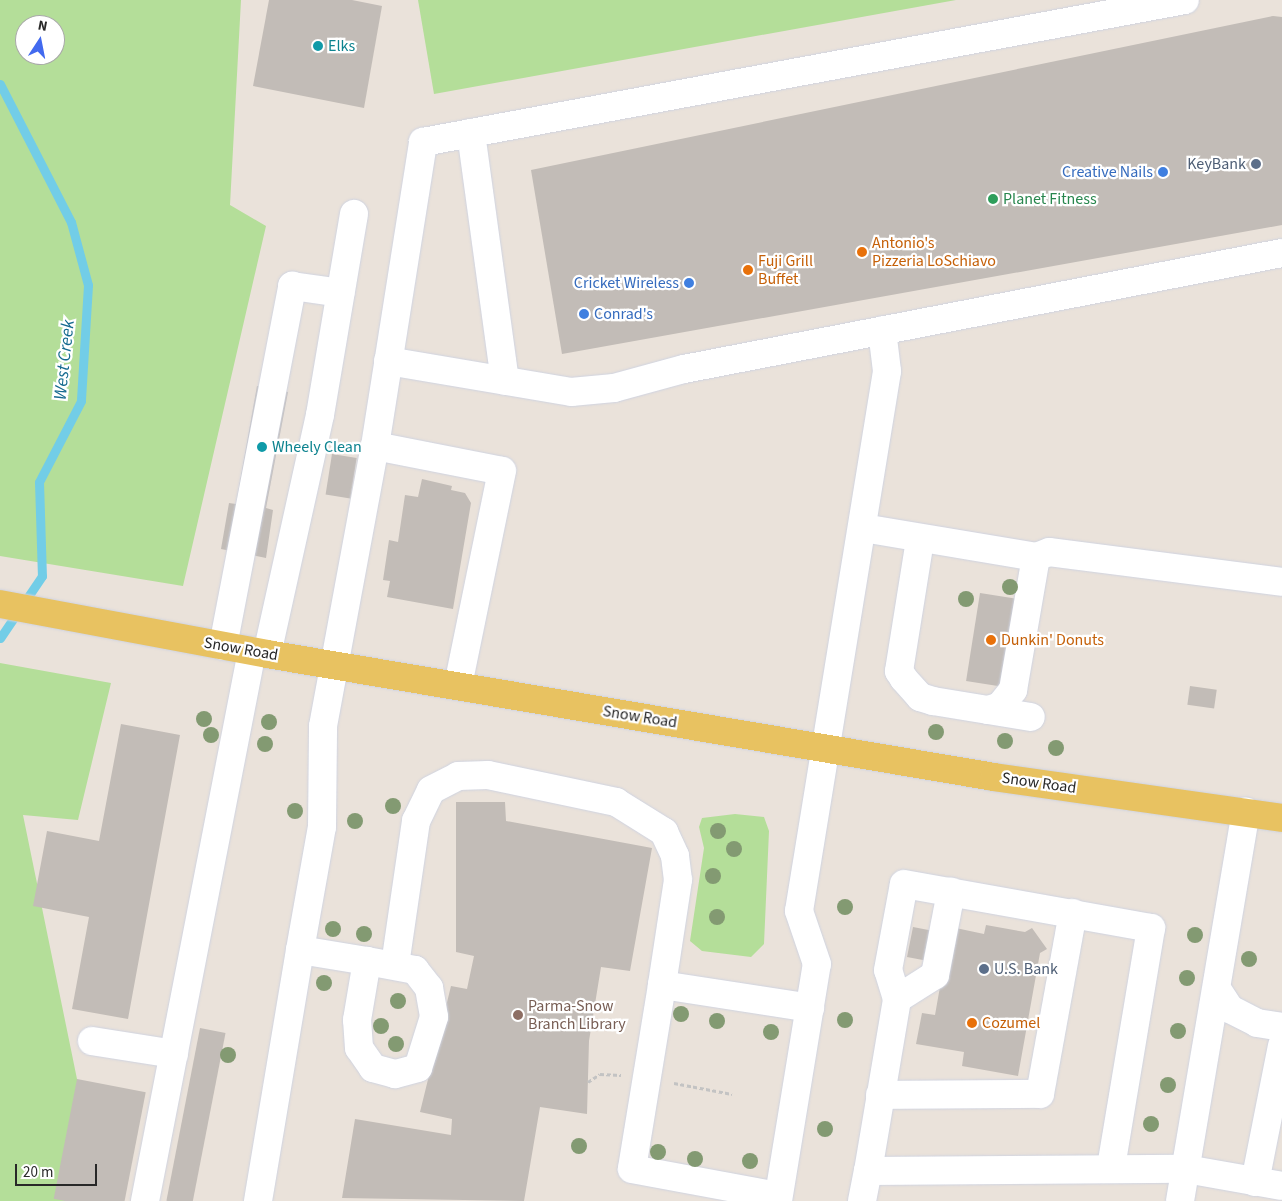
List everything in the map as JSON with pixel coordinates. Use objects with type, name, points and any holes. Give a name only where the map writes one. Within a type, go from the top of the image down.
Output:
[{"type":"main road","name":"Snow Road","points":[[0,604],[333,666],[828,748],[1282,818]]},
{"type":"lane","points":[[258,1201],[322,827],[323,726],[375,446],[423,142],[1185,0]]},
{"type":"lane","points":[[471,133],[505,381]]},
{"type":"lane","points":[[145,1201],[174,1054],[260,653],[320,415],[354,214]]},
{"type":"lane","points":[[388,361],[570,392],[614,388],[684,369],[1282,253]]},
{"type":"lane","points":[[223,646],[292,286],[341,293]]},
{"type":"lane","points":[[395,964],[416,821],[431,790],[458,776],[488,774],[616,802],[664,832],[675,856],[678,880],[632,1169],[714,1193],[778,1198],[817,964],[799,911],[828,748],[887,371],[882,330]]},
{"type":"lane","points":[[375,446],[502,471],[458,686]]},
{"type":"lane","points":[[863,528],[920,540],[1036,557],[1049,552],[1282,582]]},
{"type":"lane","points":[[920,540],[899,671],[920,697],[1032,717]]},
{"type":"lane","points":[[988,710],[1000,706],[1013,690],[1036,557]]},
{"type":"lane","points":[[1180,1201],[1246,812]]},
{"type":"lane","points":[[907,993],[888,970],[904,884],[1152,928],[1111,1168]]},
{"type":"lane","points":[[862,1201],[880,1095],[907,993],[935,975],[935,889]]},
{"type":"lane","points":[[880,1095],[1040,1094],[1073,913]]},
{"type":"lane","points":[[300,950],[395,964],[415,970],[429,988],[434,1016],[418,1068],[395,1074],[373,1068],[359,1048],[357,1020],[366,961]]},
{"type":"lane","points":[[662,985],[810,1008]]},
{"type":"lane","points":[[1217,989],[1230,1009],[1257,1023],[1282,1027]]},
{"type":"lane","points":[[92,1041],[174,1054]]},
{"type":"lane","points":[[1255,1182],[1282,1046]]},
{"type":"lane","points":[[868,1171],[1186,1169],[1282,1186]]},
{"type":"green space","points":[[0,0],[241,0],[230,205],[266,226],[183,586],[0,556]]},
{"type":"green space","points":[[418,0],[956,0],[434,94]]},
{"type":"green space","points":[[0,663],[111,683],[78,820],[23,815],[77,1079],[110,1156],[108,1201],[0,1201]]},
{"type":"green space","points":[[735,814],[764,817],[769,831],[764,944],[751,957],[702,951],[690,941],[704,848],[699,827],[702,818]]},
{"type":"building","name":"Elks","points":[[269,0],[352,0],[382,6],[364,108],[253,86]]},
{"type":"building","points":[[1273,16],[1282,17],[1282,225],[562,354],[531,170]]},
{"type":"building","name":"Wheely Clean","points":[[257,386],[288,392],[266,508],[273,510],[266,558],[221,549],[229,503],[236,504]]},
{"type":"building","points":[[332,454],[357,458],[350,498],[326,494]]},
{"type":"building","points":[[422,479],[452,486],[451,490],[465,493],[471,503],[453,609],[387,597],[390,581],[383,580],[389,540],[398,542],[405,495],[418,497]]},
{"type":"building","name":"Dunkin' Donuts","points":[[980,593],[1017,599],[1003,687],[966,681]]},
{"type":"building","points":[[1190,686],[1217,690],[1214,709],[1187,705]]},
{"type":"building","points":[[121,724],[180,735],[128,1019],[72,1009],[89,917],[33,906],[47,831],[99,841]]},
{"type":"building","name":"Parma-Snow Branch Library","points":[[456,802],[505,802],[506,821],[652,848],[630,971],[601,967],[589,1041],[587,1114],[540,1107],[524,1201],[342,1198],[355,1119],[451,1135],[452,1119],[420,1112],[451,986],[467,989],[474,956],[456,952]]},
{"type":"building","points":[[986,925],[1025,932],[1032,928],[1047,949],[1040,953],[1018,1076],[962,1066],[964,1052],[916,1044],[922,1013],[935,1015],[944,964],[907,957],[913,927],[949,934],[951,927],[984,934]]},
{"type":"building","points":[[200,1028],[226,1033],[193,1201],[166,1201]]},
{"type":"building","points":[[77,1079],[146,1092],[125,1201],[65,1201],[54,1199]]},
{"type":"waterway","name":"West Creek","points":[[0,84],[71,222],[88,285],[81,401],[39,482],[42,576],[0,638]]},
{"type":"place","name":"Elks","points":[[318,46]]},
{"type":"place","name":"KeyBank","points":[[1256,164]]},
{"type":"place","name":"Creative Nails","points":[[1163,172]]},
{"type":"place","name":"Planet Fitness","points":[[993,199]]},
{"type":"place","name":"Antonio's Pizzeria LoSchiavo","points":[[862,252]]},
{"type":"place","name":"Fuji Grill Buffet","points":[[748,270]]},
{"type":"place","name":"Cricket Wireless","points":[[689,283]]},
{"type":"place","name":"Conrad's","points":[[584,314]]},
{"type":"place","name":"Wheely Clean","points":[[262,447]]},
{"type":"place","name":"Dunkin' Donuts","points":[[991,640]]},
{"type":"place","name":"U.S. Bank","points":[[984,969]]},
{"type":"place","name":"Parma-Snow Branch Library","points":[[518,1015]]},
{"type":"place","name":"Cozumel","points":[[972,1023]]}]
